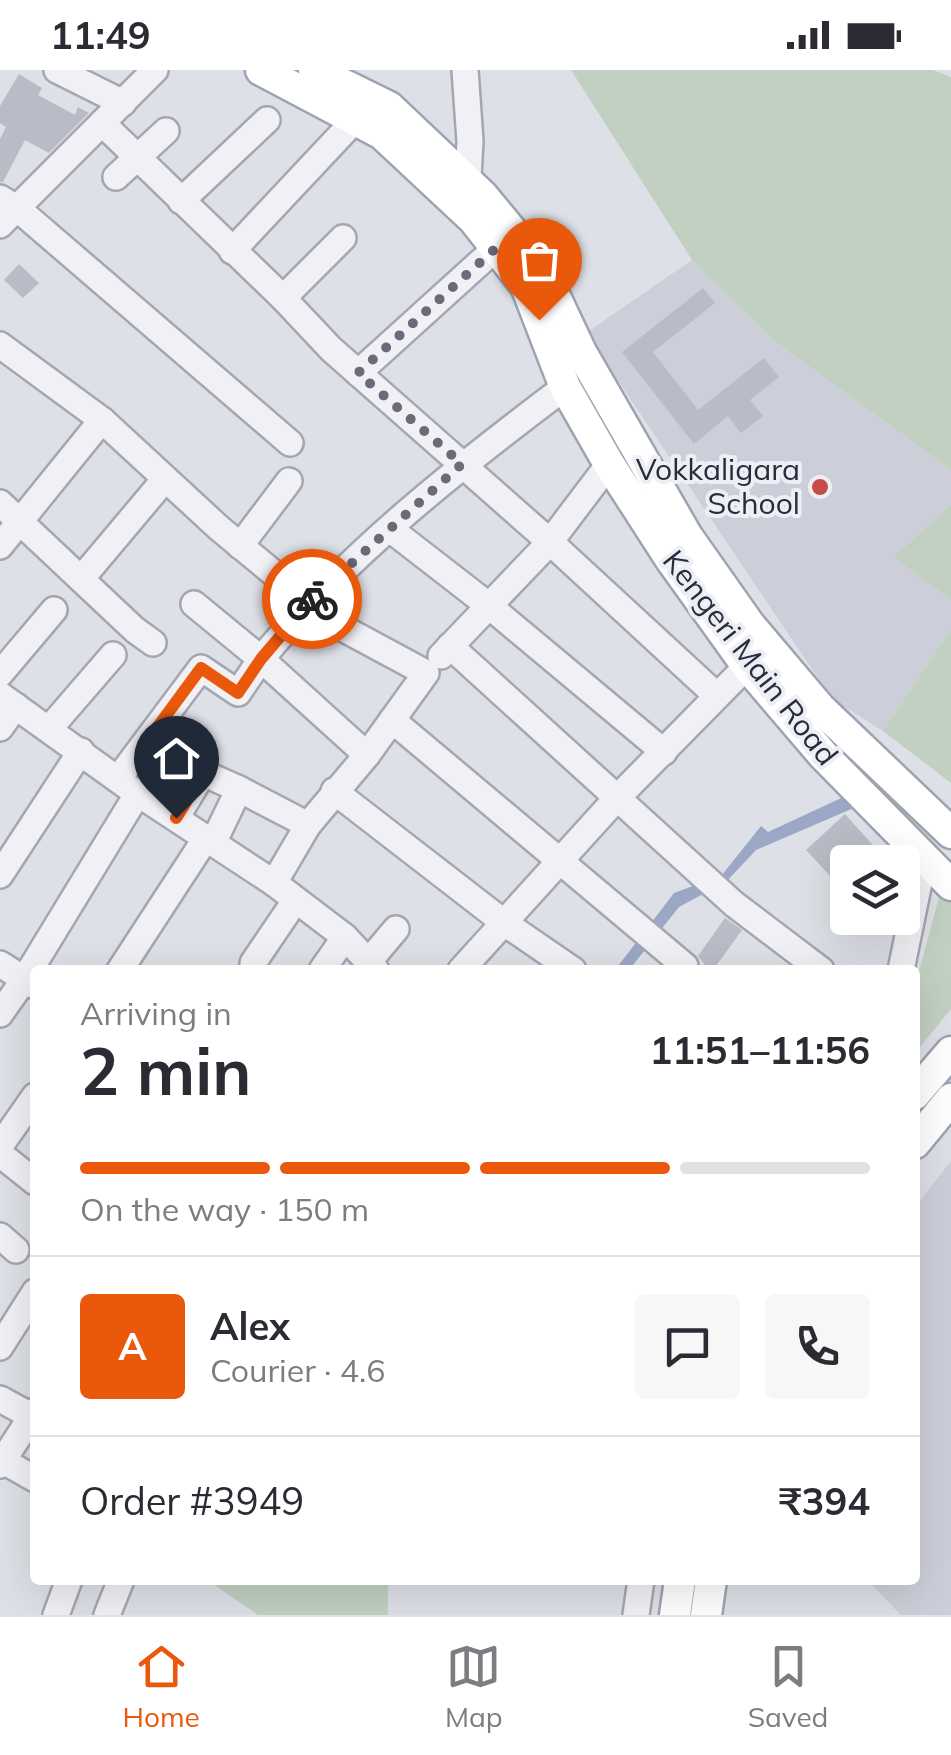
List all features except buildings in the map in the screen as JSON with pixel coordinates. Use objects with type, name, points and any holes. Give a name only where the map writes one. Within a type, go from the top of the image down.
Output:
[{"type":"main road","name":"Kengeri Main Road","points":[[261,70],[382,134],[467,197],[540,265],[581,352],[688,536],[749,624],[820,708],[951,833]]},
{"type":"main road","name":"Kengeri Main Road","points":[[315,70],[389,106],[435,150],[496,248],[526,286],[566,388],[671,560],[748,666],[828,761],[951,885]]},
{"type":"main road","points":[[917,798],[951,811]]},
{"type":"main road","points":[[920,1088],[951,1052]]},
{"type":"main road","points":[[920,1137],[951,1100]]},
{"type":"main road","points":[[675,1615],[679,1585]]},
{"type":"main road","points":[[706,1615],[711,1585]]},
{"type":"street","points":[[57,70],[123,103]]},
{"type":"street","points":[[154,70],[6,211],[290,443]]},
{"type":"street","points":[[464,70],[470,133],[467,197]]},
{"type":"street","points":[[181,200],[266,120]]},
{"type":"street","points":[[232,251],[355,120]]},
{"type":"street","points":[[102,123],[358,373],[550,542],[716,696]]},
{"type":"street","points":[[116,177],[166,131]]},
{"type":"street","points":[[435,150],[455,145],[470,133]]},
{"type":"street","points":[[283,298],[343,238]]},
{"type":"street","points":[[358,373],[496,248]]},
{"type":"street","points":[[0,345],[102,420],[240,546],[335,624],[426,672]]},
{"type":"street","points":[[39,965],[148,740],[201,668],[238,693],[308,602],[462,464],[566,388]]},
{"type":"street","points":[[0,546],[102,420]]},
{"type":"street","points":[[274,883],[308,824],[367,756],[426,672],[550,542],[609,464]]},
{"type":"street","points":[[81,580],[166,479]]},
{"type":"street","points":[[240,546],[288,481]]},
{"type":"street","points":[[0,504],[154,643]]},
{"type":"street","points":[[390,529],[664,752]]},
{"type":"street","points":[[194,604],[367,756]]},
{"type":"street","points":[[0,674],[54,610]]},
{"type":"street","points":[[450,646],[734,904],[814,965]]},
{"type":"street","points":[[49,729],[113,655]]},
{"type":"street","points":[[466,965],[617,798],[748,666]]},
{"type":"street","points":[[0,728],[8,701],[274,883],[345,937],[373,965],[396,929]]},
{"type":"street","points":[[392,720],[685,965]]},
{"type":"street","points":[[148,740],[204,773],[308,824]]},
{"type":"street","points":[[0,875],[81,751]]},
{"type":"street","points":[[176,818],[204,773]]},
{"type":"street","points":[[123,965],[209,841],[240,788]]},
{"type":"street","points":[[334,791],[506,924],[566,965]]},
{"type":"street","points":[[902,965],[924,858]]},
{"type":"street","points":[[253,963],[295,901]]},
{"type":"street","points":[[325,965],[345,937]]},
{"type":"street","points":[[0,964],[30,983],[0,1014]]},
{"type":"street","points":[[0,1146],[30,1103]]},
{"type":"street","points":[[0,1154],[30,1178]]},
{"type":"street","points":[[0,1346],[30,1300]]},
{"type":"street","points":[[0,1399],[30,1413]]},
{"type":"street","points":[[30,1421],[1,1461],[30,1476]]},
{"type":"street","points":[[56,1615],[67,1585]]},
{"type":"street","points":[[107,1615],[119,1585]]},
{"type":"street","points":[[636,1615],[640,1585]]},
{"type":"shaded area","name":"Vokkaligara School","points":[[692,260],[772,339],[951,470],[951,505],[895,557],[951,600],[951,629],[883,731],[832,699],[586,333]]},
{"type":"shaded area","points":[[951,1161],[951,1615],[901,1615],[872,1585],[920,1585],[920,1201]]},
{"type":"green space","points":[[571,70],[933,70],[951,77],[951,470],[772,339],[692,260]]},
{"type":"green space","points":[[951,505],[951,600],[894,557]]},
{"type":"green space","points":[[951,629],[951,783],[883,731]]},
{"type":"green space","points":[[942,886],[951,896],[951,1009],[920,1047],[920,967]]},
{"type":"green space","points":[[214,1585],[388,1585],[388,1615],[258,1615]]},
{"type":"water","points":[[852,793],[863,804],[756,850],[727,881],[679,907],[633,965],[619,965],[674,893],[722,875],[761,826],[768,832]]},
{"type":"way so far","points":[[312,599],[462,464],[358,373],[496,248],[526,286],[539,320]]},
{"type":"place","name":"Vokkaligara School","points":[[820,487]]},
{"type":"route","points":[[176,818],[204,773],[148,740],[201,668],[238,693],[312,599]]}]
